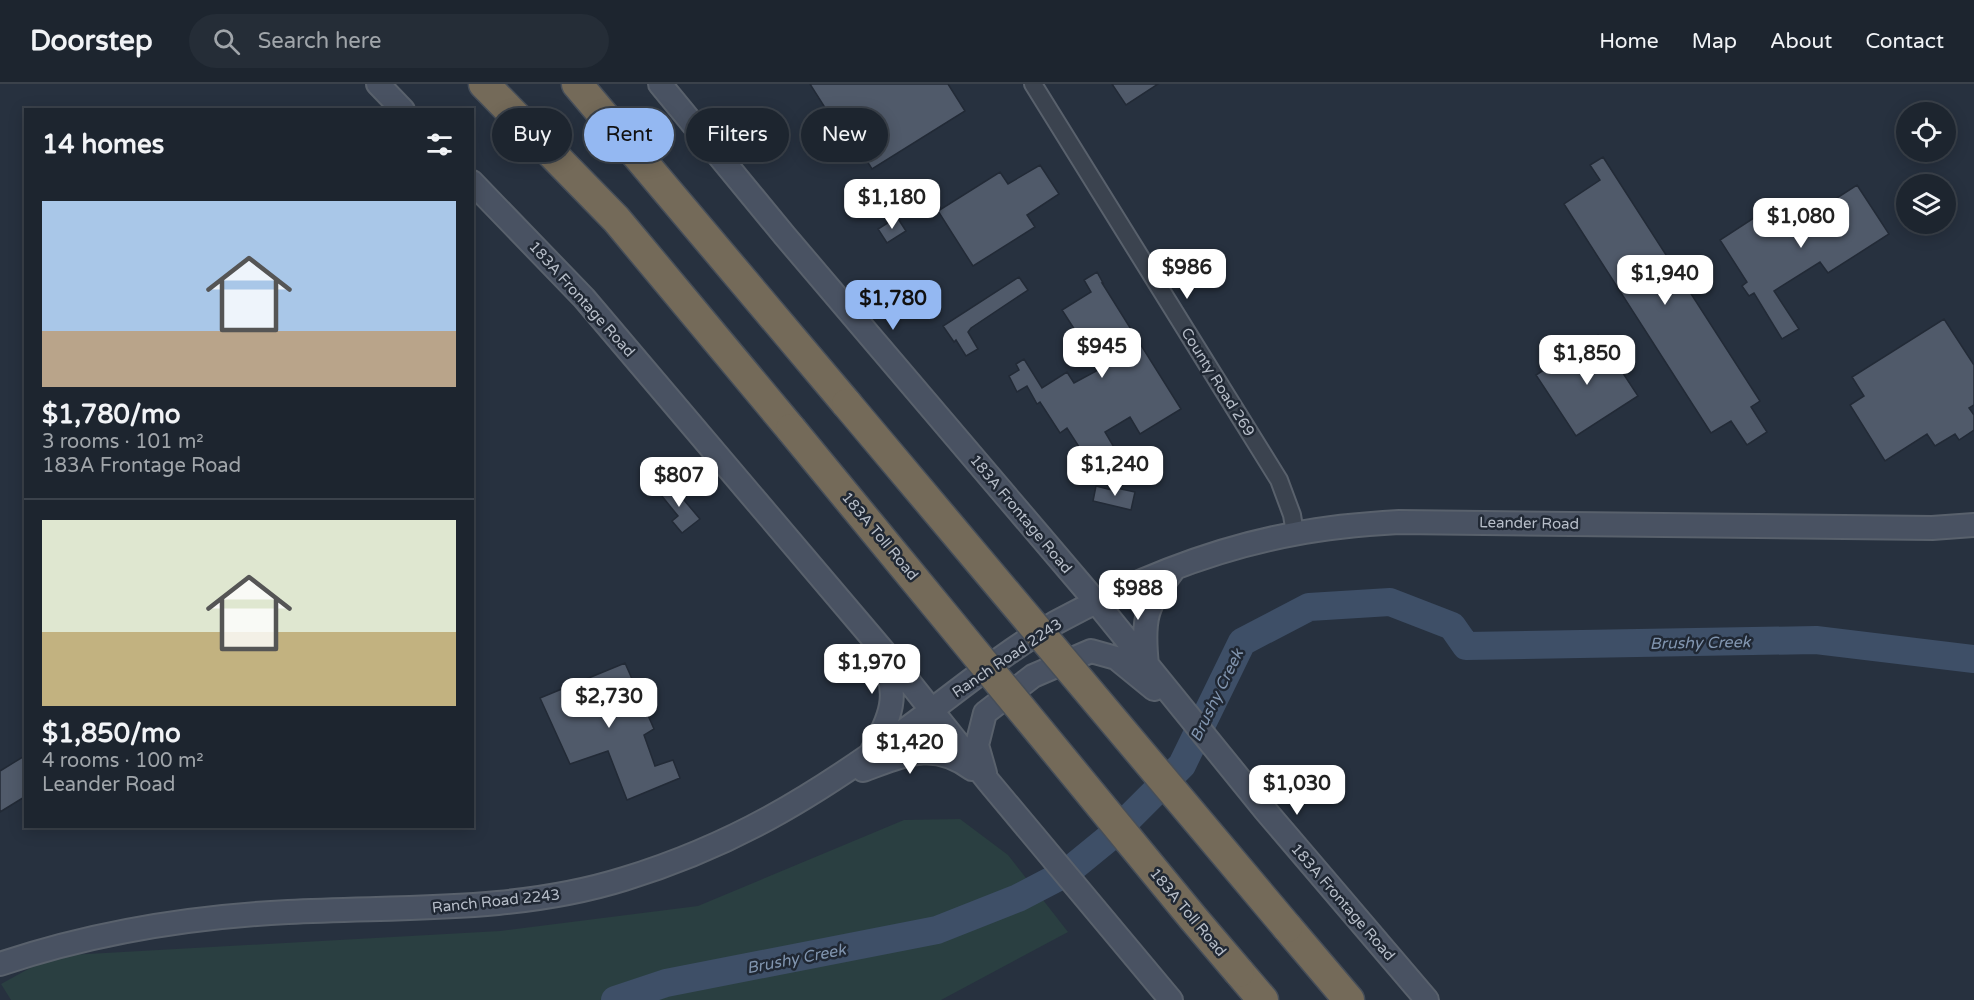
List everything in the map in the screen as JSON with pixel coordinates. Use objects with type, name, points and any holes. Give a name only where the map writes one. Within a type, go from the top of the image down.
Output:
[{"type":"highway","name":"183A Toll Road","points":[[484,84],[616,219],[1263,1000]]},
{"type":"highway","points":[[577,84],[1349,1000]]},
{"type":"main road","points":[[378,84],[401,108]]},
{"type":"main road","name":"183A Frontage Road","points":[[660,84],[785,236],[1097,603],[1146,671],[1186,714],[1427,1000]]},
{"type":"main road","name":"183A Frontage Road","points":[[474,184],[584,298],[868,633],[1171,1000]]},
{"type":"main road","name":"Leander Road","points":[[1097,603],[1174,568],[1217,553],[1295,534],[1343,526],[1399,522],[1932,528],[1974,525]]},
{"type":"main road","points":[[988,781],[977,745],[985,713],[1033,676],[1091,651],[1116,658],[1146,671],[1144,636],[1148,608],[1174,568]]},
{"type":"main road","name":"Ranch Road 2243","points":[[0,964],[106,933],[161,924],[286,912],[440,908],[517,902],[570,893],[622,880],[676,862],[778,815],[834,781],[1038,634],[1097,603]]},
{"type":"main road","points":[[868,633],[888,669],[892,683],[888,721],[869,755]]},
{"type":"main road","points":[[834,781],[904,755],[933,753],[955,757],[988,781]]},
{"type":"street","name":"County Road 269","points":[[1033,84],[1279,480],[1292,515],[1295,534]]},
{"type":"green space","points":[[960,819],[1008,855],[1068,932],[941,1000],[11,1000],[1,984],[52,956],[500,931],[698,906],[904,820]]},
{"type":"building","points":[[810,84],[948,84],[965,111],[888,159],[888,108],[825,108]]},
{"type":"building","points":[[1112,84],[1158,84],[1126,105]]},
{"type":"building","points":[[1603,157],[1760,401],[1751,407],[1767,432],[1747,445],[1731,421],[1711,433],[1564,204],[1600,180],[1590,165]]},
{"type":"building","points":[[868,162],[883,162],[872,169]]},
{"type":"building","points":[[1040,165],[1059,194],[1027,215],[1035,227],[973,266],[938,211],[1000,172],[1008,184]]},
{"type":"building","points":[[1857,185],[1889,234],[1828,273],[1820,262],[1774,291],[1799,329],[1782,339],[1754,293],[1749,296],[1742,286],[1747,282],[1720,240],[1766,210],[1781,234]]},
{"type":"building","points":[[897,217],[906,231],[887,243],[878,229]]},
{"type":"building","points":[[1097,272],[1181,409],[1140,434],[1130,417],[1105,432],[1115,449],[1090,464],[1067,428],[1060,433],[1040,402],[1037,404],[1027,386],[1017,392],[1009,376],[1019,370],[1016,364],[1024,359],[1042,388],[1067,372],[1074,383],[1100,369],[1062,310],[1091,292],[1084,280]]},
{"type":"building","points":[[1019,277],[1028,290],[971,328],[968,332],[978,349],[966,356],[943,326]]},
{"type":"building","points":[[1944,319],[1974,365],[1974,405],[1969,408],[1974,415],[1974,430],[1959,440],[1955,434],[1935,446],[1927,434],[1885,461],[1850,405],[1864,396],[1852,377]]},
{"type":"building","points":[[1598,335],[1638,396],[1576,436],[1536,375]]},
{"type":"building","points":[[668,481],[700,519],[682,533],[672,521],[678,516],[657,490]]},
{"type":"building","points":[[1096,486],[1135,492],[1131,510],[1093,501]]},
{"type":"building","points":[[625,663],[654,729],[644,735],[655,766],[673,760],[680,778],[627,800],[608,751],[570,764],[540,698]]},
{"type":"building","points":[[24,756],[24,797],[0,812],[0,771]]},
{"type":"waterway","name":"Brushy Creek","points":[[615,1000],[666,983],[937,930],[1018,898],[1066,873],[1110,837],[1182,765],[1242,642],[1309,607],[1390,602],[1452,626],[1466,646],[1816,640],[1974,659]]}]
